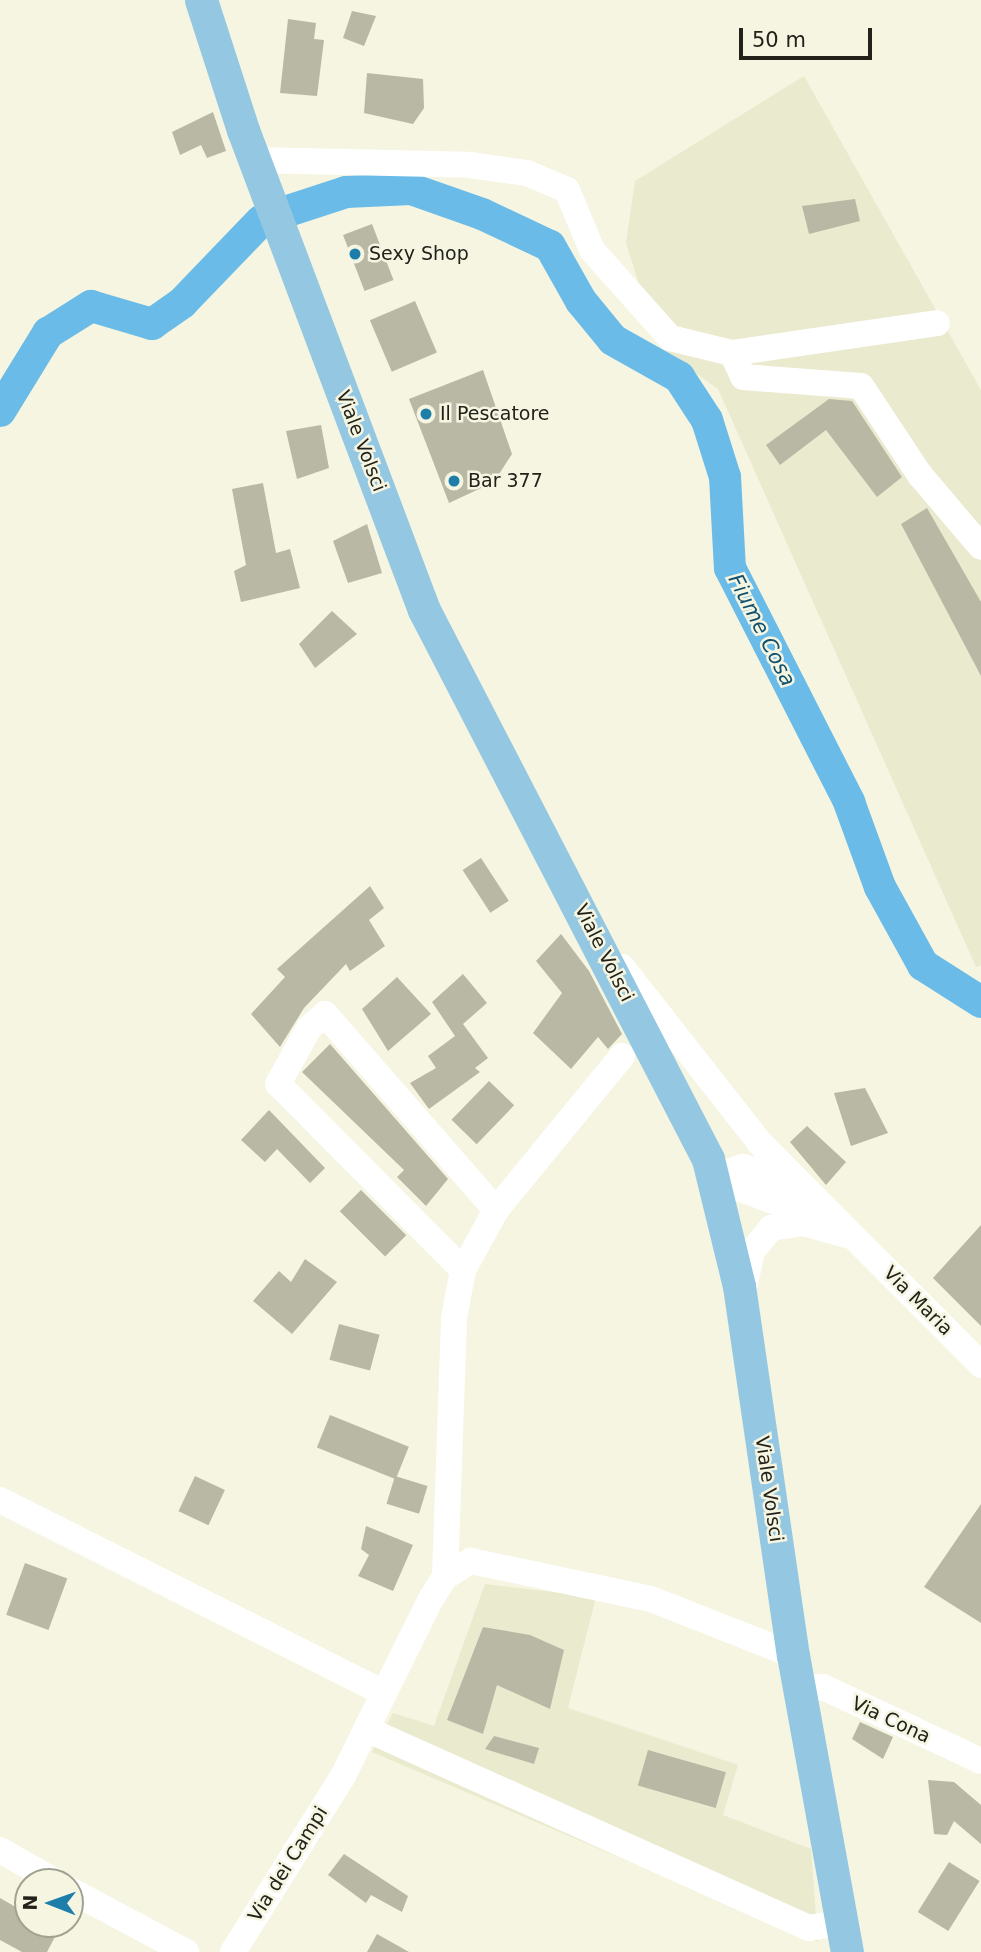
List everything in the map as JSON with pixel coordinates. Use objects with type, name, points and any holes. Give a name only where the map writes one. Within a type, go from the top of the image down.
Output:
[{"type":"main road","name":"Viale Volsci","points":[[198,5],[424,610],[589,923],[712,1178],[741,1304],[793,1655],[845,1937]]},
{"type":"street","points":[[254,160],[469,165],[527,173],[567,190],[592,250],[670,338],[732,353],[937,323]]},
{"type":"street","points":[[732,353],[743,377],[861,386],[920,475],[981,547]]},
{"type":"street","points":[[589,923],[696,1069],[854,1239]]},
{"type":"street","points":[[463,1270],[278,1084],[309,1028],[325,1014],[496,1210]]},
{"type":"street","points":[[446,1577],[454,1318],[463,1270],[496,1210],[622,1055]]},
{"type":"street","points":[[712,1178],[743,1167],[764,1168],[812,1196]]},
{"type":"street","points":[[712,1178],[796,1205],[854,1239]]},
{"type":"street","points":[[741,1304],[752,1251],[771,1228],[803,1223],[854,1239]]},
{"type":"street","name":"Via Maria","points":[[854,1239],[981,1365]]},
{"type":"street","points":[[0,1500],[384,1693]]},
{"type":"street","points":[[446,1577],[471,1561],[651,1599],[793,1655]]},
{"type":"street","name":"Via dei Campi","points":[[233,1952],[343,1776],[446,1577]]},
{"type":"street","name":"Via Cona","points":[[799,1688],[823,1687],[981,1761]]},
{"type":"street","points":[[366,1729],[809,1928],[845,1937]]},
{"type":"street","points":[[0,1850],[32,1868]]},
{"type":"street","points":[[84,1897],[186,1952]]},
{"type":"shaded area","points":[[804,76],[981,390],[981,965],[976,967],[718,389],[659,347],[626,243],[635,181]]},
{"type":"shaded area","points":[[485,1584],[596,1597],[568,1708],[738,1765],[723,1815],[811,1849],[818,1942],[372,1752],[393,1713],[434,1726]]},
{"type":"building","points":[[352,11],[376,16],[364,46],[343,38]]},
{"type":"building","points":[[288,19],[316,23],[314,39],[324,40],[317,96],[280,93]]},
{"type":"building","points":[[367,73],[423,79],[424,108],[413,124],[364,113]]},
{"type":"building","points":[[213,112],[226,151],[207,158],[201,145],[180,155],[172,132]]},
{"type":"building","points":[[855,199],[860,221],[809,234],[802,206]]},
{"type":"building","points":[[372,224],[394,280],[365,291],[343,235]]},
{"type":"building","points":[[415,301],[437,353],[392,372],[370,320]]},
{"type":"building","points":[[483,370],[512,454],[494,482],[449,503],[409,399]]},
{"type":"building","points":[[829,399],[852,401],[902,477],[877,497],[826,430],[780,465],[766,445]]},
{"type":"building","points":[[321,425],[329,468],[297,479],[286,431]]},
{"type":"building","points":[[263,483],[276,553],[290,549],[300,588],[241,602],[234,571],[246,565],[232,489]]},
{"type":"building","points":[[927,508],[981,602],[981,676],[901,524]]},
{"type":"building","points":[[367,524],[382,573],[348,583],[333,541]]},
{"type":"building","points":[[332,611],[357,634],[315,668],[299,644]]},
{"type":"building","points":[[481,858],[509,901],[490,913],[463,870]]},
{"type":"building","points":[[370,886],[384,908],[369,920],[385,946],[350,971],[346,964],[304,1008],[280,1047],[251,1014],[285,977],[277,969]]},
{"type":"building","points":[[561,934],[589,971],[622,1034],[608,1049],[598,1037],[571,1069],[533,1033],[562,993],[536,961]]},
{"type":"building","points":[[463,974],[487,1003],[463,1024],[488,1058],[475,1068],[480,1072],[429,1109],[410,1083],[436,1068],[428,1056],[455,1036],[432,1002]]},
{"type":"building","points":[[397,977],[431,1014],[388,1051],[362,1009]]},
{"type":"building","points":[[330,1044],[448,1179],[426,1206],[397,1177],[404,1170],[302,1072]]},
{"type":"building","points":[[489,1081],[514,1105],[477,1144],[451,1120]]},
{"type":"building","points":[[865,1088],[888,1133],[851,1146],[834,1093]]},
{"type":"building","points":[[269,1110],[325,1168],[310,1183],[277,1149],[265,1162],[241,1140]]},
{"type":"building","points":[[807,1126],[846,1162],[826,1185],[790,1142]]},
{"type":"building","points":[[361,1190],[406,1235],[385,1256],[340,1211]]},
{"type":"building","points":[[981,1225],[981,1326],[933,1278]]},
{"type":"building","points":[[305,1259],[337,1282],[292,1334],[253,1301],[279,1271],[291,1282]]},
{"type":"building","points":[[339,1324],[380,1335],[370,1371],[329,1360]]},
{"type":"building","points":[[330,1415],[409,1447],[396,1479],[317,1447]]},
{"type":"building","points":[[195,1476],[225,1490],[208,1525],[179,1511]]},
{"type":"building","points":[[395,1476],[428,1486],[419,1514],[387,1504]]},
{"type":"building","points":[[981,1504],[981,1623],[924,1587]]},
{"type":"building","points":[[366,1526],[413,1545],[393,1591],[358,1576],[369,1555],[361,1549]]},
{"type":"building","points":[[25,1563],[67,1578],[48,1630],[6,1615]]},
{"type":"building","points":[[483,1627],[530,1635],[564,1650],[550,1709],[497,1685],[483,1734],[447,1720]]},
{"type":"building","points":[[860,1722],[893,1737],[883,1759],[852,1739]]},
{"type":"building","points":[[494,1736],[539,1748],[534,1764],[485,1749]]},
{"type":"building","points":[[648,1750],[726,1772],[716,1808],[638,1786]]},
{"type":"building","points":[[928,1780],[954,1782],[981,1805],[981,1844],[954,1821],[947,1835],[934,1834]]},
{"type":"building","points":[[344,1854],[408,1896],[402,1912],[371,1895],[366,1903],[328,1875]]},
{"type":"building","points":[[949,1862],[980,1881],[948,1931],[918,1912]]},
{"type":"building","points":[[0,1898],[14,1906],[14,1938],[54,1938],[47,1952],[22,1952],[0,1940]]},
{"type":"building","points":[[377,1934],[409,1952],[367,1952]]},
{"type":"waterway","name":"Fiume Cosa","points":[[291,210],[346,192],[411,189],[482,214],[550,246],[581,301],[613,340],[679,377],[707,420],[725,477],[730,568],[849,802],[880,887],[923,965],[981,1002]]},
{"type":"waterway","points":[[0,411],[48,333],[91,306],[152,324],[182,303],[261,221]]},
{"type":"place","name":"Sexy Shop","points":[[355,254]]},
{"type":"place","name":"Il Pescatore","points":[[426,414]]},
{"type":"place","name":"Bar 377","points":[[454,481]]}]
